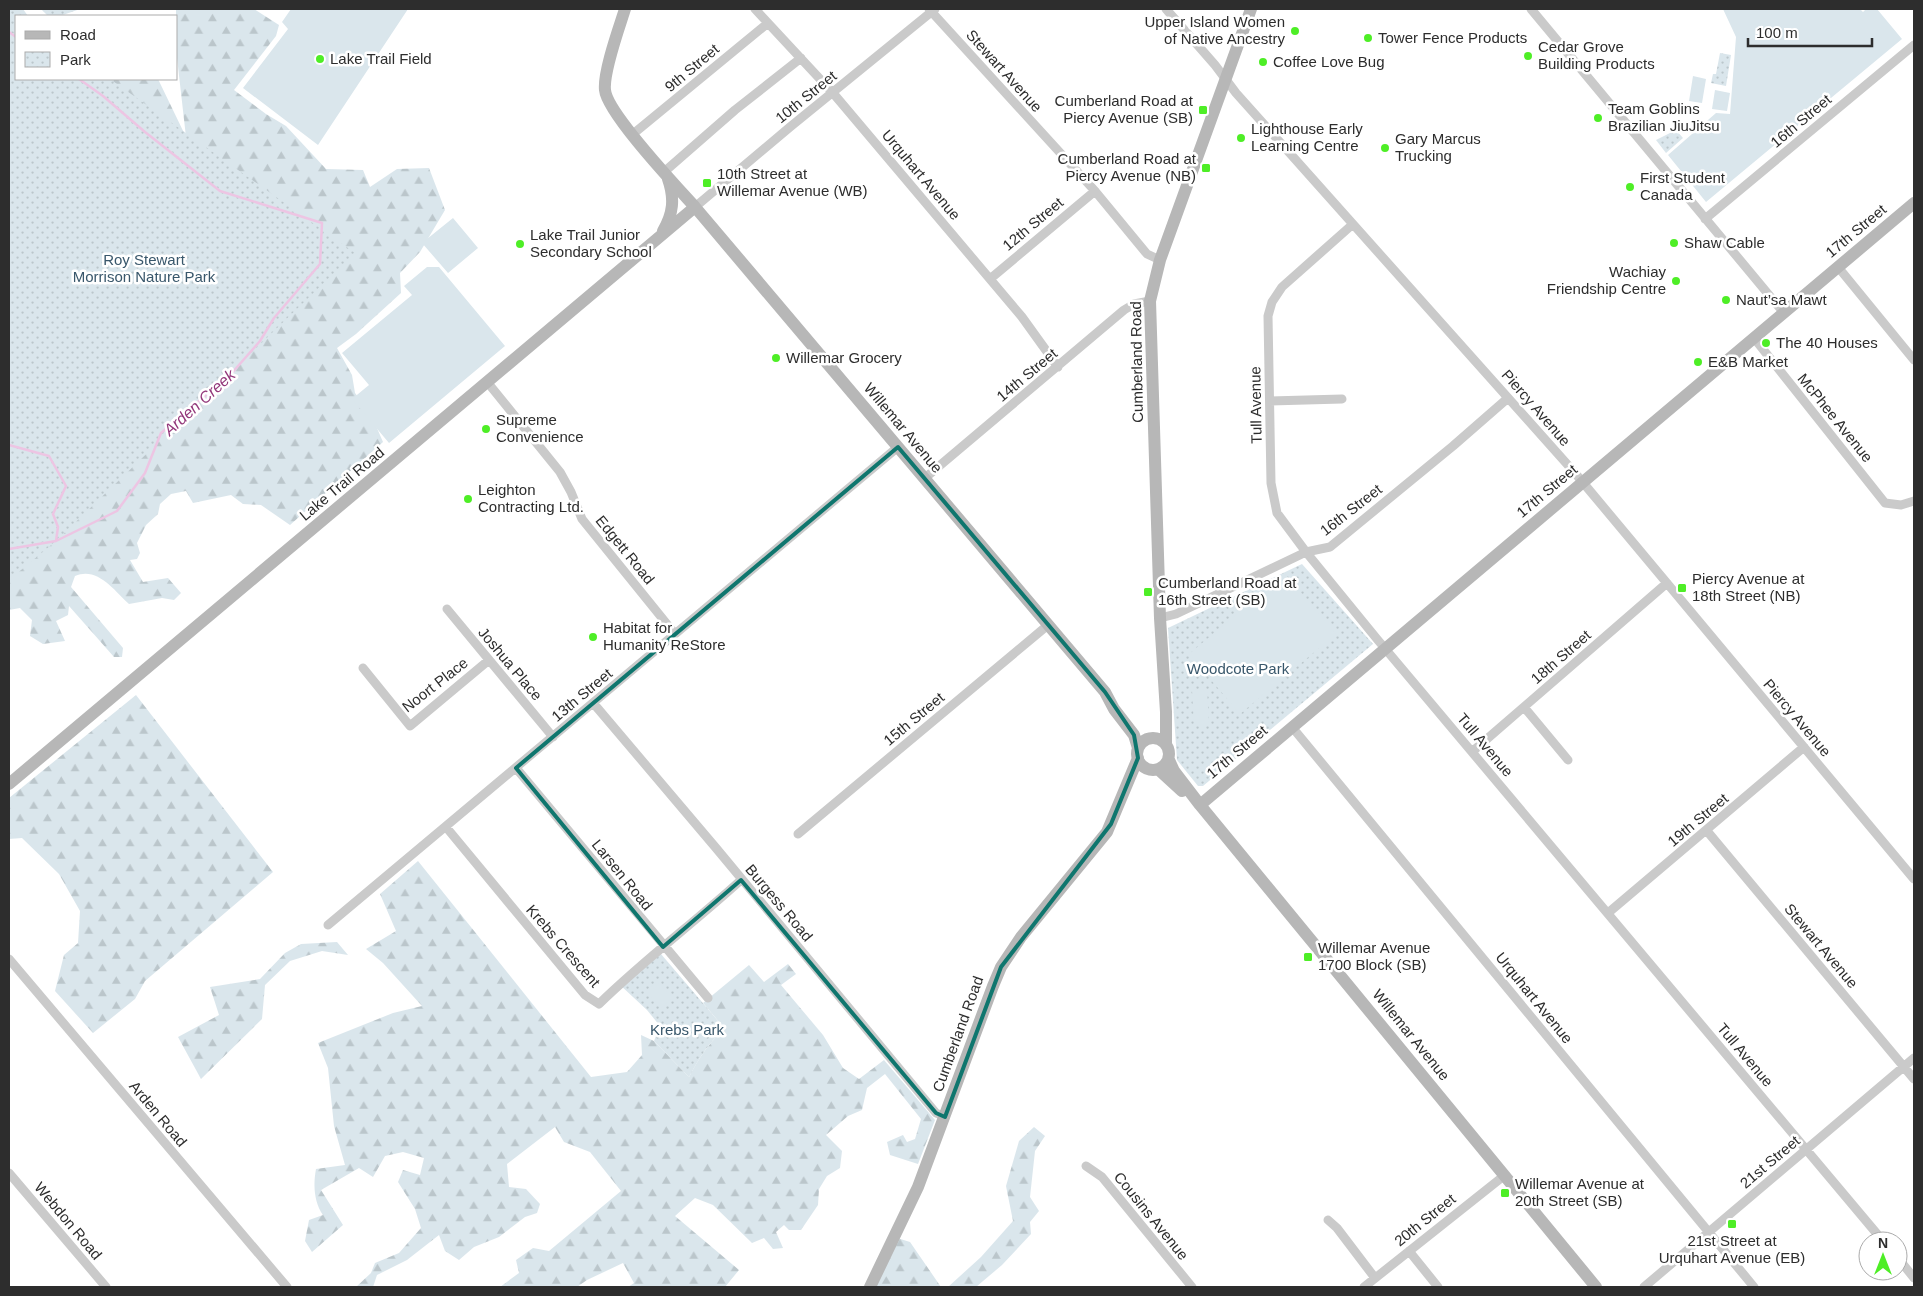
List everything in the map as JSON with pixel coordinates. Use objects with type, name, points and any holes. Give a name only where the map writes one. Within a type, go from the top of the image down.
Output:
[{"type":"street","name":"Willemar Avenue","points":[[625,9],[606,75],[605,90],[608,103],[665,174],[695,207],[1105,692],[1134,735],[1138,753]]},
{"type":"street","name":"Urquhart Avenue","points":[[755,9],[833,92],[1022,317],[1058,366]]},
{"type":"street","name":"Piercy Avenue","points":[[1166,9],[1226,78],[1236,93],[1582,482],[1914,879]]},
{"type":"street","name":"Cumberland Road","points":[[1166,743],[1150,301],[1160,260],[1250,9]]},
{"type":"street","points":[[1531,9],[1784,313]]},
{"type":"street","name":"10th Street","points":[[695,207],[932,10]]},
{"type":"street","name":"Stewart Avenue","points":[[932,10],[1095,191],[1147,254],[1160,260]]},
{"type":"street","name":"9th Street","points":[[633,134],[768,23]]},
{"type":"street","name":"16th Street","points":[[1705,219],[1914,45]]},
{"type":"street","points":[[659,238],[672,211],[673,195],[665,174],[735,110],[801,58]]},
{"type":"street","name":"12th Street","points":[[990,279],[1095,191]]},
{"type":"street","name":"17th Street","points":[[1200,805],[1914,203]]},
{"type":"street","name":"Lake Trail Road","points":[[9,784],[695,207]]},
{"type":"street","name":"Tull Avenue","points":[[1353,224],[1282,288],[1272,302],[1268,316],[1271,483],[1277,513],[1306,552],[1385,649],[1473,751],[1875,1231]]},
{"type":"street","points":[[1838,268],[1914,360]]},
{"type":"street","name":"14th Street","points":[[925,478],[1124,310],[1134,304],[1150,301]]},
{"type":"street","name":"McPhee Avenue","points":[[1754,338],[1885,503],[1900,506],[1914,501]]},
{"type":"street","name":"Edgett Road","points":[[488,383],[560,472],[572,492],[582,519],[675,634]]},
{"type":"street","name":"16th Street","points":[[1160,618],[1176,614],[1306,552],[1330,547],[1453,446],[1508,398]]},
{"type":"street","points":[[1270,401],[1342,399]]},
{"type":"street","name":"13th Street","points":[[328,925],[594,704],[898,447]]},
{"type":"street","name":"18th Street","points":[[1473,751],[1667,583]]},
{"type":"street","name":"Joshua Place","points":[[447,609],[553,737]]},
{"type":"street","name":"15th Street","points":[[798,834],[1048,625]]},
{"type":"street","name":"Noort Place","points":[[363,668],[410,726],[489,660]]},
{"type":"street","name":"Willemar Avenue","points":[[1105,692],[1118,702],[1137,725],[1151,737]]},
{"type":"street","name":"Cumberland Road","points":[[1151,737],[1158,727],[1165,702]]},
{"type":"street","name":"Burgess Road","points":[[594,704],[936,1113],[945,1117]]},
{"type":"street","points":[[1524,707],[1568,760]]},
{"type":"street","name":"Urquhart Avenue","points":[[1292,727],[1754,1287]]},
{"type":"street","points":[[1151,737],[1162,739],[1166,743],[1169,748],[1169,760],[1163,767],[1155,770],[1143,766],[1138,753],[1143,741],[1151,737]]},
{"type":"street","name":"19th Street","points":[[1608,913],[1804,747]]},
{"type":"street","name":"Cumberland Road","points":[[1115,816],[1122,792],[1138,753]]},
{"type":"street","name":"Willemar Avenue","points":[[1169,760],[1174,771],[1200,805],[1596,1287]]},
{"type":"street","name":"Larsen Road","points":[[516,768],[663,947],[708,998]]},
{"type":"street","name":"Willemar Avenue","points":[[1155,770],[1200,805]]},
{"type":"street","name":"Cumberland Road","points":[[870,1287],[918,1186],[1001,968],[1021,937],[1101,840],[1134,784],[1143,775],[1155,770]]},
{"type":"street","name":"Krebs Crescent","points":[[446,827],[585,995],[598,1004],[742,880]]},
{"type":"street","name":"Stewart Avenue","points":[[1707,831],[1914,1079]]},
{"type":"street","name":"Arden Road","points":[[9,959],[287,1287]]},
{"type":"street","name":"21st Street","points":[[1644,1287],[1914,1058]]},
{"type":"street","name":"Cousins Avenue","points":[[1086,1166],[1102,1177],[1192,1287]]},
{"type":"street","name":"Webdon Road","points":[[9,1173],[106,1287]]},
{"type":"street","name":"20th Street","points":[[1364,1287],[1505,1175]]},
{"type":"street","points":[[1328,1220],[1337,1228],[1375,1278]]},
{"type":"street","points":[[1409,1251],[1438,1287]]},
{"type":"highlighted area","points":[[898,447],[1105,692],[1134,735],[1138,758],[1111,824],[1001,967],[945,1117],[936,1113],[741,880],[663,947],[516,768]]},
{"type":"green space","points":[[9,9],[23,9],[27,15],[15,15],[15,80],[158,80],[186,137],[178,67],[178,15],[176,15],[176,9],[254,9],[279,25],[276,36],[234,90],[266,114],[286,126],[326,169],[363,170],[370,187],[397,169],[429,168],[445,210],[420,252],[400,273],[401,293],[356,334],[337,348],[352,375],[355,393],[370,412],[383,442],[290,525],[261,505],[243,504],[231,495],[193,503],[186,491],[171,494],[160,504],[158,514],[146,525],[137,543],[140,553],[137,559],[130,560],[143,582],[168,578],[181,593],[174,600],[162,598],[129,604],[105,581],[91,574],[75,576],[71,587],[123,648],[122,657],[114,657],[69,606],[68,615],[56,621],[65,641],[43,644],[30,636],[32,620],[20,608],[9,610]]},
{"type":"green space","name":"Roy Stewart Morrison Nature Park","points":[[9,9],[12,9],[21,15],[15,15],[15,80],[111,80],[355,253],[56,541],[9,580]]},
{"type":"green space","points":[[41,9],[80,9],[63,15],[47,15]]},
{"type":"green space","name":"Lake Trail Field","points":[[291,9],[408,9],[318,145],[243,88],[288,29],[282,22]]},
{"type":"green space","points":[[1723,9],[1860,9],[1863,12],[1866,9],[1877,9],[1902,39],[1706,202],[1668,155],[1716,113],[1730,114],[1736,37]]},
{"type":"green space","points":[[1720,53],[1731,55],[1726,86],[1711,83],[1713,74],[1716,74]]},
{"type":"green space","points":[[1693,76],[1706,79],[1702,103],[1689,101]]},
{"type":"green space","points":[[1715,90],[1730,93],[1727,111],[1712,109]]},
{"type":"green space","points":[[1676,130],[1683,138],[1666,153],[1656,140]]},
{"type":"green space","points":[[453,218],[478,248],[448,273],[422,243]]},
{"type":"green space","points":[[427,267],[439,267],[505,346],[389,443],[352,399],[369,385],[342,353],[412,295],[404,286]]},
{"type":"green space","name":"Woodcote Park","points":[[1302,564],[1373,644],[1203,786],[1198,786],[1177,760],[1168,628]]},
{"type":"green space","points":[[1285,574],[1336,634],[1240,714],[1189,654]]},
{"type":"green space","points":[[1207,689],[1209,725],[1194,725],[1192,690]]},
{"type":"green space","points":[[136,695],[273,872],[145,981],[135,999],[93,1033],[55,991],[64,955],[78,943],[80,911],[59,874],[22,838],[9,839],[9,798]]},
{"type":"green space","points":[[418,861],[591,1077],[627,1072],[642,1055],[641,1035],[654,1041],[689,1077],[714,1039],[725,1029],[703,1003],[749,965],[764,982],[788,964],[796,974],[781,985],[823,1035],[843,1068],[859,1079],[884,1060],[935,1120],[918,1164],[890,1155],[887,1142],[903,1135],[907,1142],[915,1139],[921,1119],[885,1074],[867,1088],[862,1110],[848,1116],[826,1135],[842,1151],[840,1168],[827,1176],[819,1189],[818,1205],[801,1230],[789,1230],[784,1225],[776,1232],[783,1248],[773,1249],[764,1238],[752,1243],[713,1205],[695,1198],[675,1216],[739,1270],[725,1287],[628,1287],[634,1283],[623,1263],[587,1280],[577,1287],[500,1287],[519,1273],[516,1260],[533,1248],[549,1251],[621,1191],[590,1152],[564,1142],[555,1127],[507,1164],[509,1187],[526,1189],[540,1204],[537,1213],[525,1217],[499,1237],[474,1247],[459,1260],[445,1251],[439,1235],[407,1260],[377,1275],[373,1287],[356,1287],[371,1273],[375,1263],[399,1253],[421,1228],[415,1209],[398,1182],[403,1170],[420,1175],[424,1158],[403,1152],[385,1156],[373,1177],[359,1168],[321,1190],[343,1225],[312,1252],[305,1241],[309,1220],[323,1215],[315,1193],[316,1169],[345,1165],[334,1126],[328,1068],[318,1043],[393,1013],[422,1006],[383,963],[366,949],[396,931],[380,894]]},
{"type":"green space","points":[[337,942],[348,955],[322,951],[290,961],[265,985],[262,1019],[201,1079],[178,1037],[219,1015],[210,987],[260,979],[285,953],[301,944]]},
{"type":"green space","name":"Krebs Park","points":[[661,954],[725,1029],[705,1051],[689,1077],[654,1041],[660,1026],[647,1010],[619,984]]},
{"type":"green space","points":[[657,981],[672,998],[661,1008],[646,991]]},
{"type":"green space","points":[[1034,1127],[1045,1136],[1035,1151],[1030,1197],[1039,1211],[1030,1222],[1031,1234],[1002,1265],[976,1287],[948,1287],[981,1257],[1013,1221],[1006,1186],[1019,1141]]},
{"type":"green space","points":[[894,1237],[910,1242],[941,1287],[870,1287]]},
{"type":"waterway","points":[[9,32],[15,36]]},
{"type":"waterway","name":"Arden Creek","points":[[9,549],[56,541],[117,511],[145,473],[161,433],[231,374],[260,341],[274,318],[320,264],[322,223],[220,191],[103,96],[80,80]]},
{"type":"waterway","points":[[9,445],[49,456],[66,486],[53,514],[58,527],[56,541]]},
{"type":"place","name":"Upper Island Women of Native Ancestry","points":[[1295,31]]},
{"type":"place","name":"Tower Fence Products","points":[[1368,38]]},
{"type":"place","name":"Cedar Grove Building Products","points":[[1528,56]]},
{"type":"place","name":"Lake Trail Field","points":[[320,59]]},
{"type":"place","name":"Coffee Love Bug","points":[[1263,62]]},
{"type":"place","name":"Cumberland Road at Piercy Avenue (SB)","points":[[1203,110]]},
{"type":"place","name":"Team Goblins Brazilian JiuJitsu","points":[[1598,118]]},
{"type":"place","name":"Lighthouse Early Learning Centre","points":[[1241,138]]},
{"type":"place","name":"Gary Marcus Trucking","points":[[1385,148]]},
{"type":"place","name":"Cumberland Road at Piercy Avenue (NB)","points":[[1206,168]]},
{"type":"place","name":"10th Street at Willemar Avenue (WB)","points":[[707,183]]},
{"type":"place","name":"First Student Canada","points":[[1630,187]]},
{"type":"place","name":"Shaw Cable","points":[[1674,243]]},
{"type":"place","name":"Lake Trail Junior Secondary School","points":[[520,244]]},
{"type":"place","name":"Wachiay Friendship Centre","points":[[1676,281]]},
{"type":"place","name":"Naut’sa Mawt","points":[[1726,300]]},
{"type":"place","name":"The 40 Houses","points":[[1766,343]]},
{"type":"place","name":"Willemar Grocery","points":[[776,358]]},
{"type":"place","name":"E&B Market","points":[[1698,362]]},
{"type":"place","name":"Supreme Convenience","points":[[486,429]]},
{"type":"place","name":"Leighton Contracting Ltd.","points":[[468,499]]},
{"type":"place","name":"Piercy Avenue at 18th Street (NB)","points":[[1682,588]]},
{"type":"place","name":"Cumberland Road at 16th Street (SB)","points":[[1148,592]]},
{"type":"place","name":"Habitat for Humanity ReStore","points":[[593,637]]},
{"type":"place","name":"Willemar Avenue 1700 Block (SB)","points":[[1308,957]]},
{"type":"place","name":"Willemar Avenue at 20th Street (SB)","points":[[1505,1193]]},
{"type":"place","name":"21st Street at Urquhart Avenue (EB)","points":[[1732,1224]]}]
